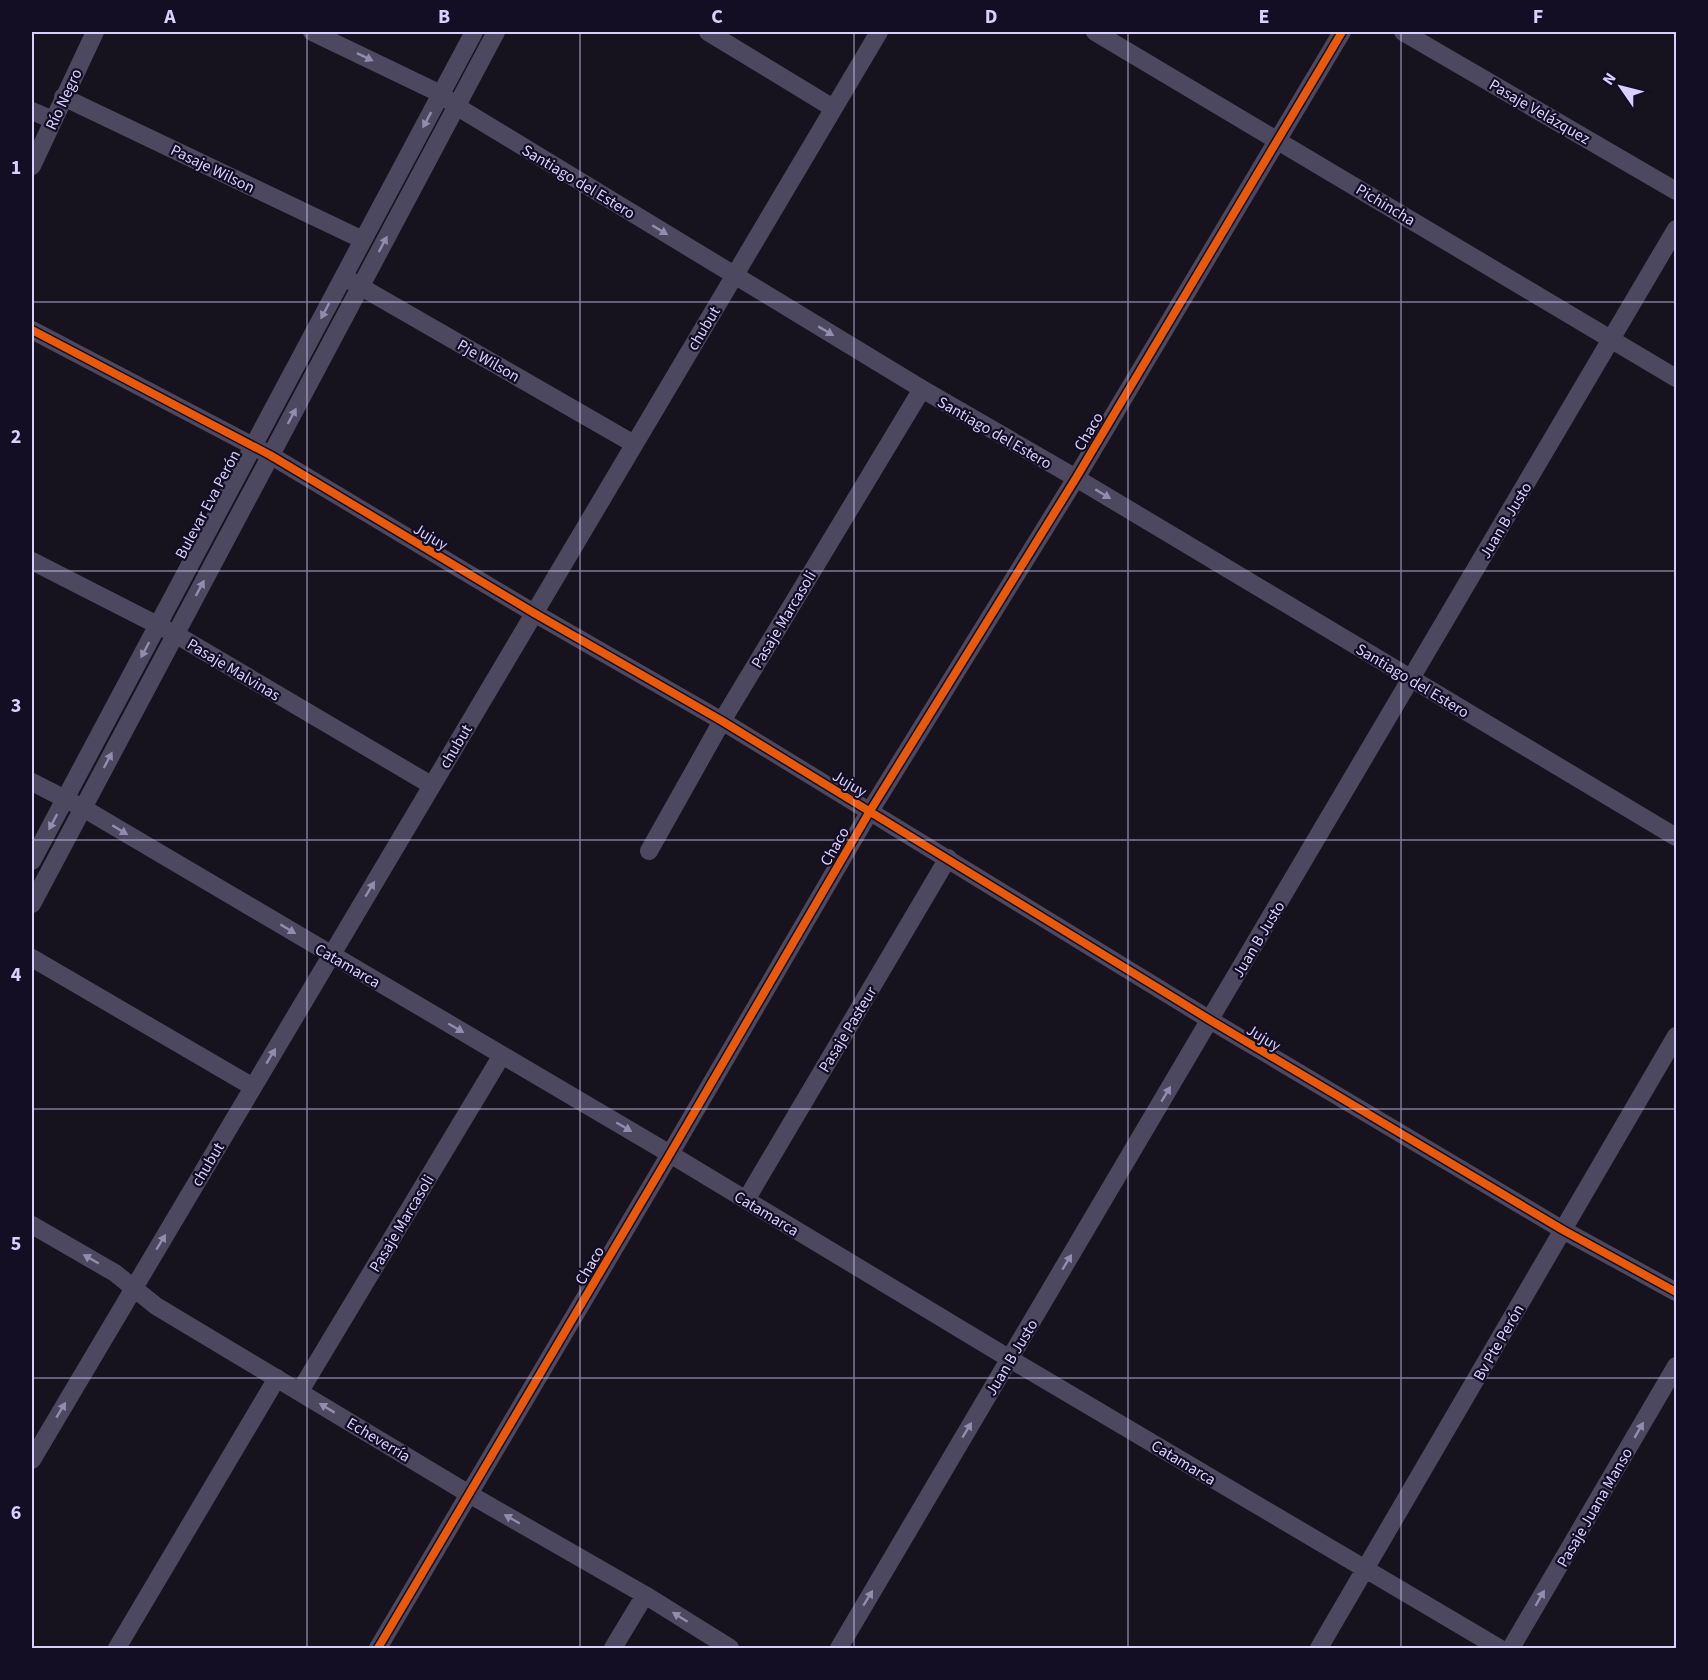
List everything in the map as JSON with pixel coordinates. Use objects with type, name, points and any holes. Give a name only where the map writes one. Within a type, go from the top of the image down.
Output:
[{"type":"street","name":"Río Negro","points":[[32,166],[95,32]]},
{"type":"street","name":"Santiago del Estero","points":[[312,32],[441,94],[456,106],[922,389],[1076,478],[1677,837]]},
{"type":"street","name":"Bulevar Eva Perón","points":[[32,861],[474,32]]},
{"type":"street","name":"Bulevar Eva Perón","points":[[32,904],[496,32]]},
{"type":"street","points":[[708,32],[833,108]]},
{"type":"street","name":"chubut","points":[[32,1461],[879,32]]},
{"type":"street","name":"Pichincha","points":[[1095,32],[1677,378]]},
{"type":"street","name":"Chaco","points":[[378,1648],[870,811],[1076,478],[1342,32]]},
{"type":"street","name":"Pasaje Velázquez","points":[[1403,32],[1677,190]]},
{"type":"street","name":"Pasaje Wilson","points":[[63,97],[363,240]]},
{"type":"street","points":[[32,111],[52,120]]},
{"type":"street","name":"Juan B Justo","points":[[838,1648],[1677,229]]},
{"type":"street","name":"Pje Wilson","points":[[343,277],[634,444]]},
{"type":"street","name":"Jujuy","points":[[32,330],[270,455],[534,613],[722,721],[1210,1020],[1563,1230],[1677,1292]]},
{"type":"street","name":"Pasaje Marcasoli","points":[[649,851],[722,721],[922,389]]},
{"type":"street","name":"Pasaje Malvinas","points":[[32,561],[175,634],[431,785]]},
{"type":"street","name":"Catamarca","points":[[32,782],[83,808],[670,1154],[1010,1359],[1499,1648]]},
{"type":"street","name":"Pasaje Pasteur","points":[[746,1200],[948,858]]},
{"type":"street","points":[[32,958],[253,1087]]},
{"type":"street","name":"Bv Pte Perón","points":[[1319,1648],[1677,1036]]},
{"type":"street","name":"Pasaje Marcasoli","points":[[300,1391],[502,1055]]},
{"type":"street","name":"Echeverría","points":[[32,1225],[115,1273],[156,1306],[469,1494],[645,1595],[730,1648]]},
{"type":"street","name":"Pasaje Juana Manso","points":[[1511,1648],[1677,1366]]},
{"type":"street","points":[[117,1648],[278,1378]]},
{"type":"street","points":[[613,1648],[645,1595]]},
{"type":"cycle path","points":[[378,1648],[870,811],[1076,478],[1342,32]]},
{"type":"cycle path","points":[[32,330],[270,455],[534,613],[722,721],[1210,1020],[1563,1230],[1676,1292]]}]
